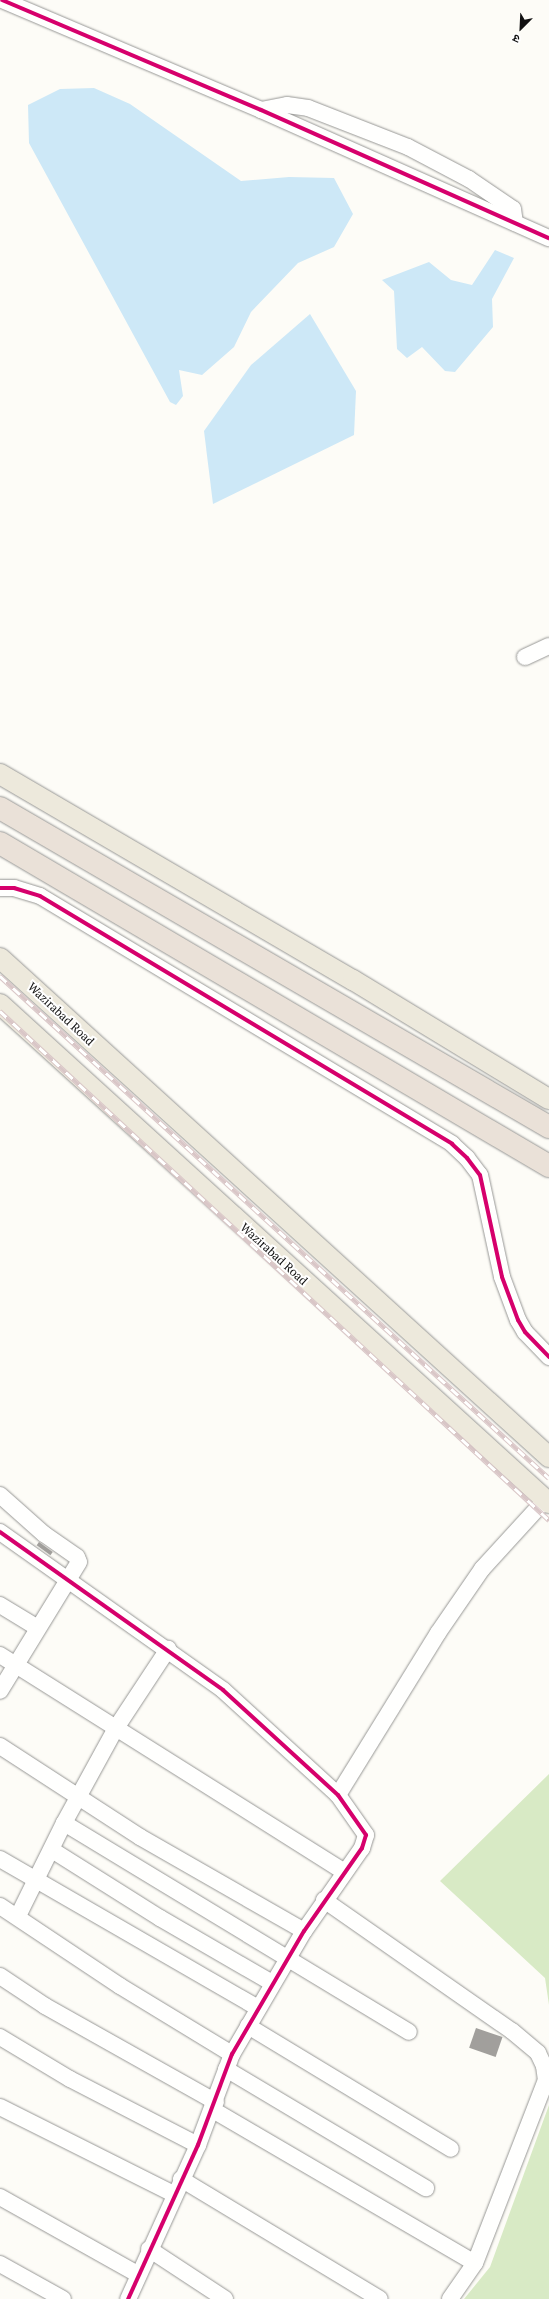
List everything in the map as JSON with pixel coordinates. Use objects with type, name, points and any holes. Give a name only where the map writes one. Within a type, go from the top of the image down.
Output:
[{"type":"highway","points":[[0,808],[549,1127]]},
{"type":"highway","points":[[0,843],[549,1166]]},
{"type":"main road","points":[[0,774],[346,976],[549,1099]]},
{"type":"main road","name":"Wazirabad Road","points":[[0,958],[549,1457]]},
{"type":"main road","name":"Wazirabad Road","points":[[0,1004],[547,1502]]},
{"type":"street","points":[[2,0],[262,110],[549,238]]},
{"type":"street","points":[[262,110],[287,105],[308,108],[408,147],[469,179],[513,209],[515,223]]},
{"type":"street","points":[[525,657],[549,646]]},
{"type":"street","points":[[0,888],[14,888],[40,896],[452,1144],[480,1175],[502,1277],[518,1320],[525,1332],[549,1357]]},
{"type":"street","points":[[0,1496],[44,1534],[77,1557],[78,1566],[0,1690]]},
{"type":"street","points":[[338,1795],[438,1633],[482,1570],[547,1502]]},
{"type":"street","points":[[0,1532],[168,1649],[223,1690],[338,1795],[366,1835],[362,1848],[324,1900],[304,1931],[272,1983],[232,2054],[214,2106],[198,2145],[180,2179],[128,2299]]},
{"type":"street","points":[[0,1605],[38,1628]]},
{"type":"street","points":[[18,1916],[37,1881],[78,1796],[116,1728],[168,1649]]},
{"type":"street","points":[[0,1655],[344,1872]]},
{"type":"street","points":[[0,1746],[140,1837],[304,1931]]},
{"type":"street","points":[[64,1823],[182,1897],[289,1957],[409,2032]]},
{"type":"street","points":[[52,1850],[160,1918],[272,1983]]},
{"type":"street","points":[[0,1859],[258,2008]]},
{"type":"street","points":[[324,1900],[512,2031],[538,2053],[544,2066],[546,2080],[475,2263],[450,2299]]},
{"type":"street","points":[[0,1906],[18,1916],[120,1986],[232,2054]]},
{"type":"street","points":[[0,1976],[45,2006],[475,2263]]},
{"type":"street","points":[[248,2026],[451,2149]]},
{"type":"street","points":[[0,2037],[70,2078],[198,2145]]},
{"type":"street","points":[[226,2069],[426,2188]]},
{"type":"street","points":[[0,2107],[174,2194]]},
{"type":"street","points":[[180,2179],[380,2299]]},
{"type":"street","points":[[0,2198],[139,2274]]},
{"type":"street","points":[[149,2249],[225,2299]]},
{"type":"street","points":[[0,2264],[63,2299]]},
{"type":"green space","points":[[549,1774],[549,2005],[545,1978],[440,1881]]},
{"type":"green space","points":[[549,2105],[549,2299],[464,2299],[490,2267]]},
{"type":"water","points":[[94,88],[130,104],[241,181],[289,177],[334,178],[353,214],[334,247],[298,263],[251,312],[234,347],[202,375],[179,370],[183,396],[176,405],[170,402],[29,143],[28,105],[60,89]]},
{"type":"water","points":[[495,250],[514,258],[492,299],[493,327],[455,372],[445,371],[422,347],[407,358],[397,349],[394,291],[382,280],[429,262],[451,280],[472,285]]},
{"type":"water","points":[[310,314],[356,391],[354,435],[213,504],[204,431],[251,365]]},
{"type":"building","points":[[39,1542],[53,1552],[50,1555],[37,1545]]},
{"type":"building","points":[[476,2028],[502,2037],[496,2057],[469,2048]]},
{"type":"railway","points":[[0,976],[549,1478]]},
{"type":"railway","points":[[0,1011],[549,1520]]},
{"type":"cycle path","points":[[2,0],[261,110],[549,238]]},
{"type":"cycle path","points":[[0,888],[14,888],[40,896],[452,1144],[467,1158],[480,1175],[502,1277],[518,1320],[525,1332],[549,1357]]},
{"type":"cycle path","points":[[0,1532],[223,1690],[338,1795],[366,1835],[362,1848],[304,1931],[232,2054],[198,2145],[128,2299]]}]
